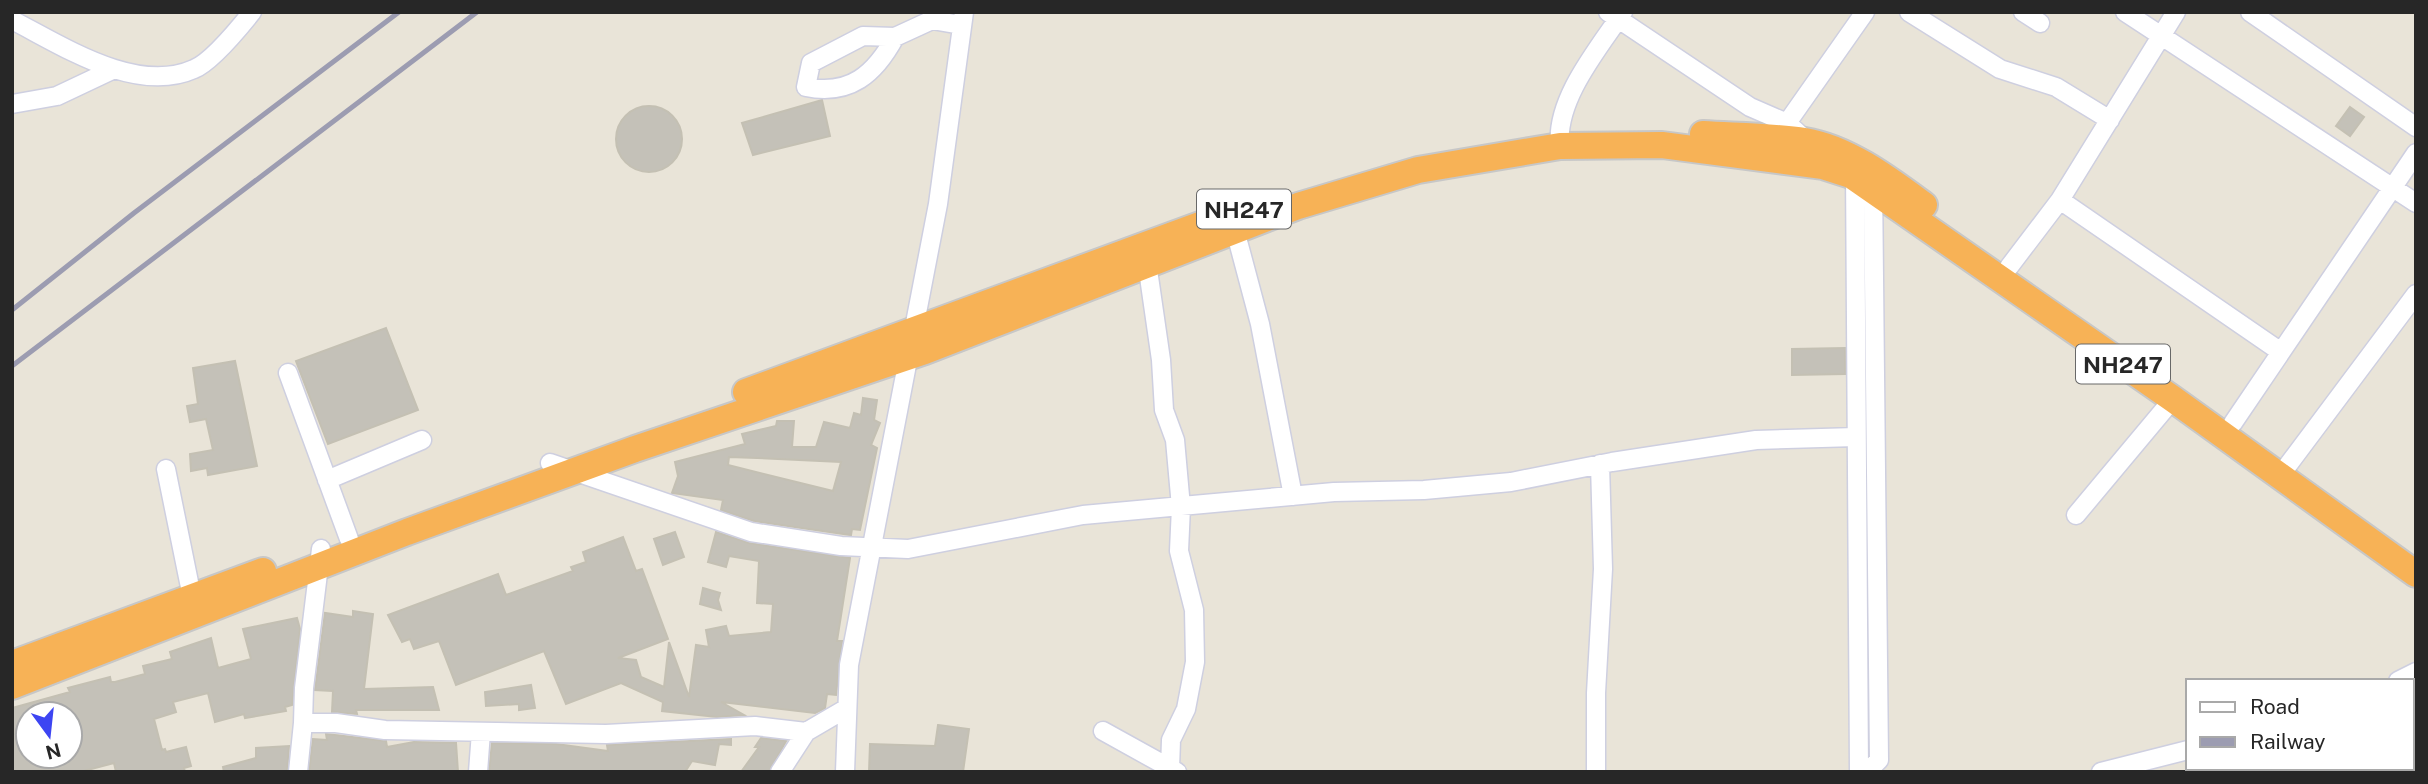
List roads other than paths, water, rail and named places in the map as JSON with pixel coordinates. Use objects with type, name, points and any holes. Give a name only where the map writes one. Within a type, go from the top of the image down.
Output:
[{"type":"highway","name":"NH247","points":[[1099,271],[1147,263],[1168,245],[1235,230],[1298,206],[1418,170],[1559,139],[1598,127],[1807,141],[2009,267],[2233,423],[2283,471],[2416,574]]},
{"type":"highway","name":"NH247","points":[[12,686],[75,651],[192,597],[576,471],[1409,154],[1559,139],[1662,145],[1823,166],[1864,175],[2173,399],[2416,556]]},
{"type":"highway","name":"NH247","points":[[12,664],[75,651],[201,615],[320,557],[349,539],[550,463],[911,344]]},
{"type":"street","points":[[12,20],[113,70],[165,77],[196,69],[252,12]]},
{"type":"street","points":[[1787,123],[1865,12]]},
{"type":"street","points":[[1909,12],[2000,69],[2056,87],[2110,120]]},
{"type":"street","points":[[2023,12],[2040,23]]},
{"type":"street","points":[[2125,12],[2416,203]]},
{"type":"street","points":[[2009,267],[2060,200],[2176,12]]},
{"type":"street","points":[[2250,12],[2416,127]]},
{"type":"street","points":[[1559,139],[1572,92],[1616,15],[1750,107],[1787,123],[1807,141],[1823,166]]},
{"type":"street","points":[[845,772],[849,666],[938,204],[962,19],[932,20],[895,37],[863,36],[831,50],[811,63],[806,87],[827,91],[862,79],[881,62],[895,37]]},
{"type":"street","points":[[12,104],[57,96],[113,70]]},
{"type":"street","points":[[2233,423],[2416,153]]},
{"type":"street","points":[[1859,772],[1856,437],[1864,175]]},
{"type":"street","points":[[1864,175],[1879,760],[1867,772]]},
{"type":"street","points":[[2060,200],[2281,352]]},
{"type":"street","points":[[1235,230],[1260,324],[1293,496]]},
{"type":"street","points":[[1147,263],[1161,360],[1164,410],[1175,440],[1181,507],[1179,551],[1194,610],[1195,662],[1186,709],[1171,740],[1173,771]]},
{"type":"street","points":[[2283,471],[2416,294]]},
{"type":"street","points":[[288,373],[349,539]]},
{"type":"street","points":[[2076,514],[2173,399]]},
{"type":"street","points":[[550,463],[751,532],[871,549],[908,549],[1083,515],[1293,496],[1424,490],[1511,482],[1600,464],[1756,440],[1856,437]]},
{"type":"street","points":[[327,480],[422,440]]},
{"type":"street","points":[[1596,772],[1596,693],[1602,569],[1600,464]]},
{"type":"street","points":[[166,469],[192,597]]},
{"type":"street","points":[[298,772],[304,688],[320,557]]},
{"type":"street","points":[[780,772],[806,732],[847,708]]},
{"type":"street","points":[[303,723],[336,723],[385,730],[481,732],[606,734],[755,726],[806,732]]},
{"type":"street","points":[[1103,731],[1173,771]]},
{"type":"street","points":[[478,772],[481,732]]},
{"type":"street","points":[[2101,772],[2169,764],[2186,751]]},
{"type":"railway","points":[[12,310],[134,213],[399,12]]},
{"type":"railway","points":[[12,366],[477,12]]}]
